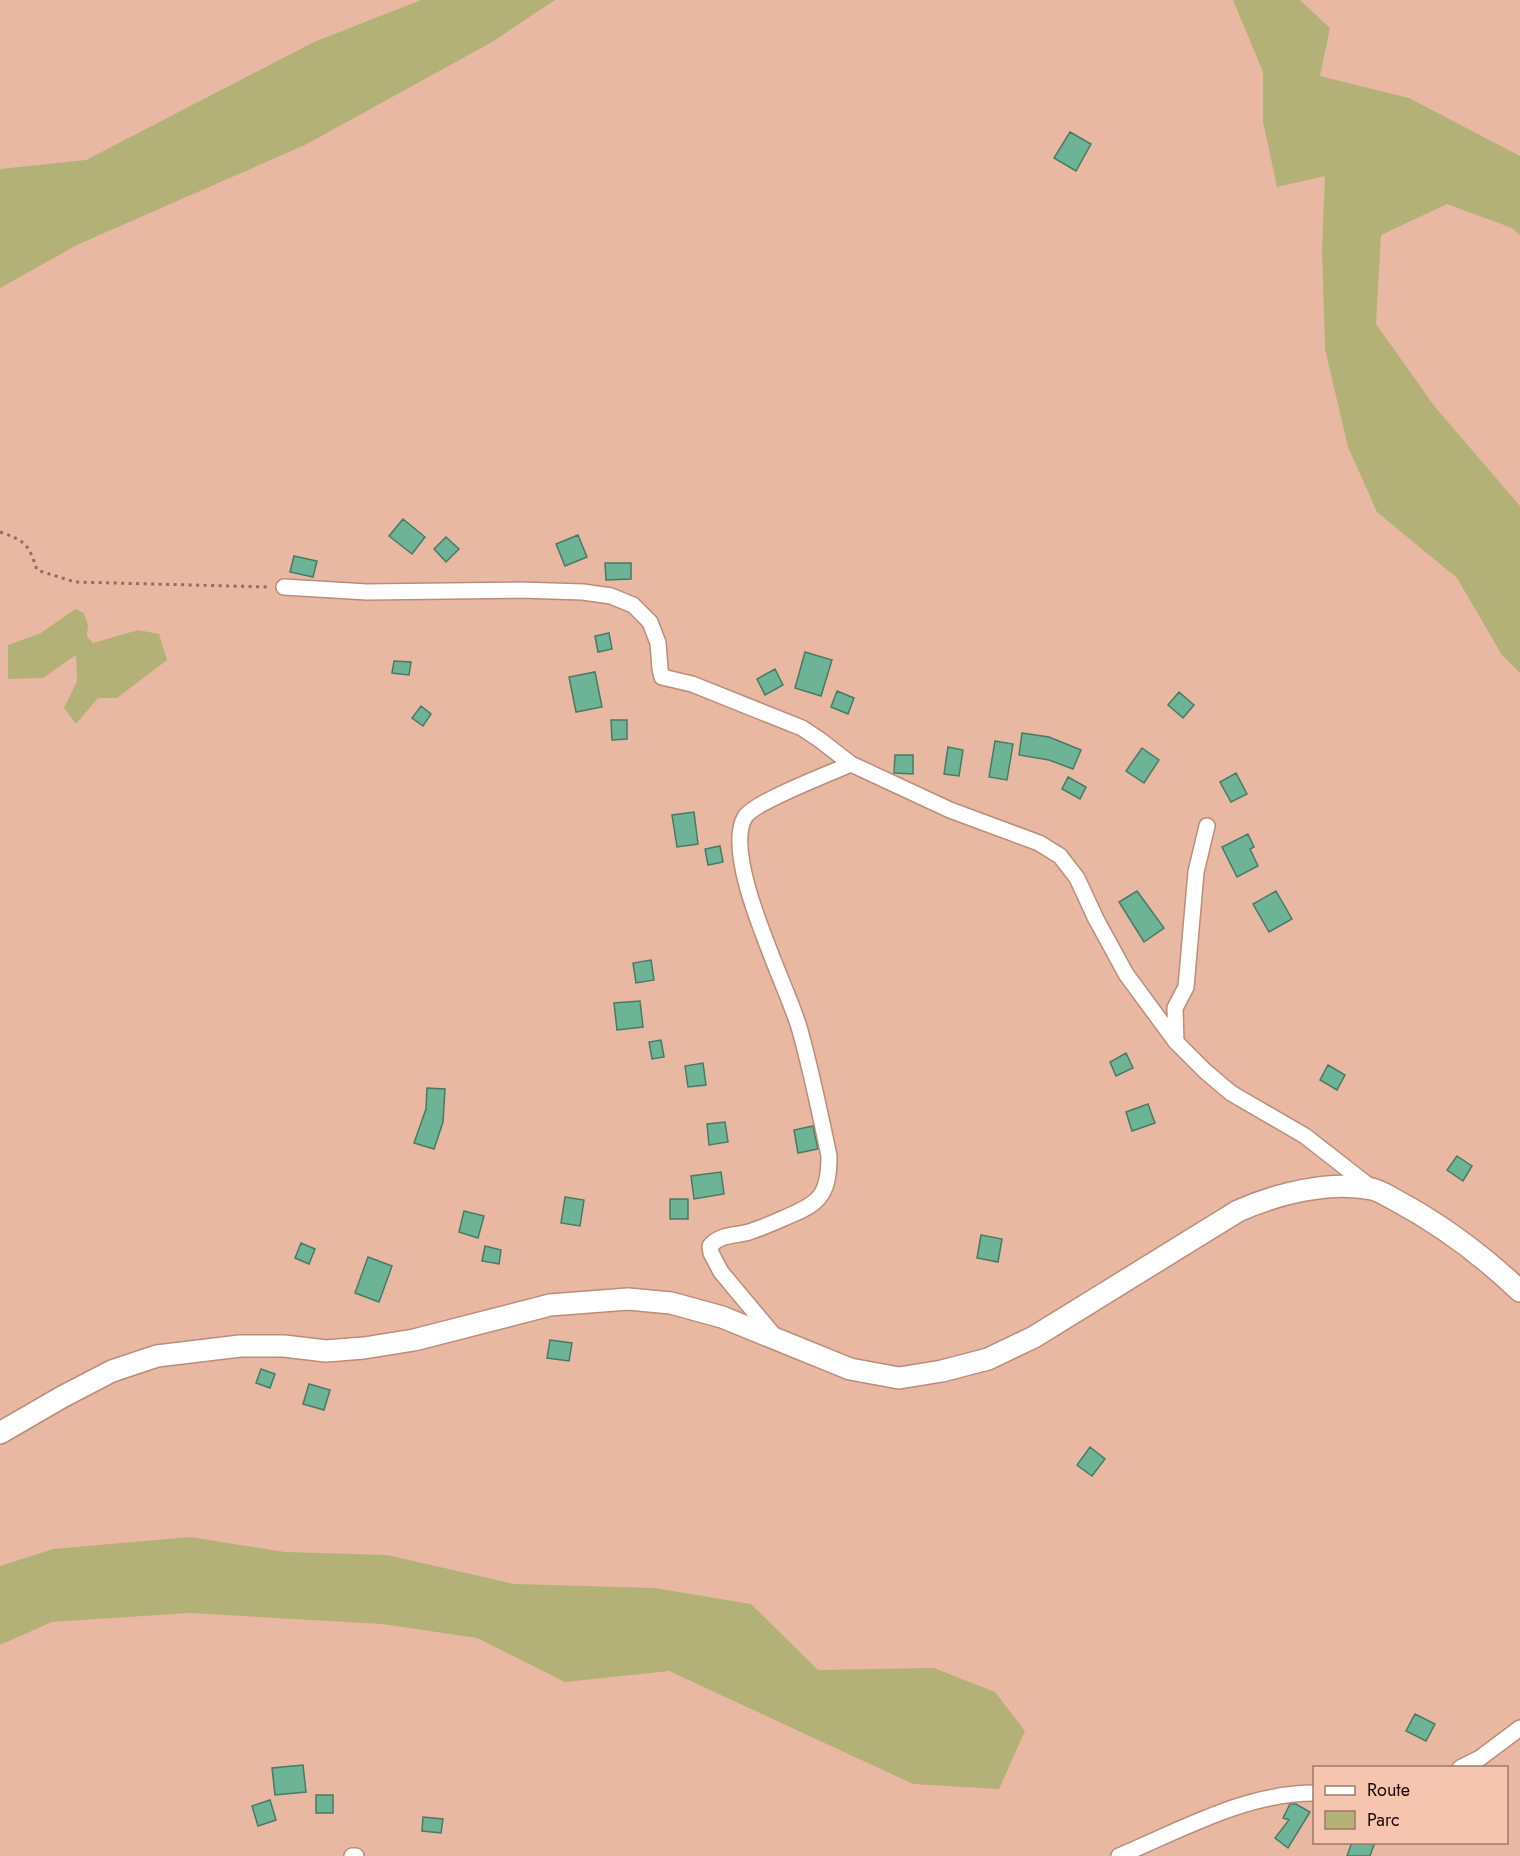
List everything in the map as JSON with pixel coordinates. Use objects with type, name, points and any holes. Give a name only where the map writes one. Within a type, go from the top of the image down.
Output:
[{"type":"street","points":[[284,587],[367,592],[562,591],[611,596],[633,605],[650,622],[658,643],[662,677],[692,684],[802,728],[850,764],[950,810],[1039,843],[1060,856],[1077,878],[1096,920],[1126,974],[1176,1042],[1205,1071],[1231,1093],[1305,1136],[1373,1189],[1411,1209],[1490,1262],[1520,1291]]},
{"type":"street","points":[[777,1339],[721,1272],[711,1253],[710,1246],[715,1240],[725,1236],[748,1232],[808,1208],[817,1201],[825,1188],[829,1173],[829,1156],[799,1027],[759,925],[741,862],[740,834],[745,817],[760,806],[850,764]]},
{"type":"street","points":[[1176,1042],[1175,1008],[1186,987],[1196,872],[1208,826]]},
{"type":"street","points":[[0,1433],[112,1371],[157,1356],[240,1346],[284,1346],[326,1351],[364,1348],[414,1340],[550,1305],[628,1299],[671,1303],[722,1317],[850,1369],[899,1378],[942,1371],[988,1359],[1042,1332],[1238,1211],[1263,1200],[1330,1186],[1373,1189]]},
{"type":"street","points":[[1462,1766],[1480,1758],[1520,1728]]},
{"type":"street","points":[[1119,1856],[1246,1804],[1291,1793],[1313,1793]]},
{"type":"path","points":[[0,532],[12,536],[30,548],[37,570],[75,582],[284,587]]},
{"type":"green space","points":[[421,0],[555,0],[492,42],[305,145],[79,244],[0,288],[0,169],[86,160],[314,42]]},
{"type":"green space","points":[[1233,0],[1300,0],[1330,28],[1320,76],[1409,98],[1520,156],[1520,235],[1512,228],[1447,204],[1381,235],[1376,324],[1435,407],[1520,506],[1520,673],[1502,655],[1457,578],[1377,512],[1348,447],[1325,349],[1322,249],[1325,176],[1277,187],[1263,122],[1263,72]]},
{"type":"green space","points":[[75,609],[84,613],[88,625],[87,636],[93,643],[138,630],[159,634],[167,660],[117,698],[98,698],[76,724],[64,708],[77,681],[76,655],[43,678],[8,679],[8,645],[41,633]]},
{"type":"green space","points":[[190,1537],[285,1552],[387,1555],[514,1584],[655,1588],[751,1604],[818,1670],[934,1668],[995,1692],[1025,1731],[999,1789],[913,1784],[669,1671],[565,1682],[477,1638],[382,1624],[189,1613],[52,1622],[0,1645],[0,1566],[53,1549]]},
{"type":"building","points":[[1070,132],[1091,144],[1076,171],[1054,158]]},
{"type":"building","points":[[403,519],[425,537],[412,554],[389,536]]},
{"type":"building","points":[[578,535],[587,557],[565,566],[556,544]]},
{"type":"building","points":[[446,537],[459,549],[446,562],[434,549]]},
{"type":"building","points":[[294,556],[317,561],[313,577],[290,572]]},
{"type":"building","points":[[605,563],[631,563],[631,579],[606,580]]},
{"type":"building","points":[[609,633],[612,649],[598,652],[595,636]]},
{"type":"building","points":[[805,652],[832,660],[821,696],[795,688]]},
{"type":"building","points":[[394,661],[411,662],[409,675],[392,673]]},
{"type":"building","points":[[775,669],[783,685],[765,695],[757,679]]},
{"type":"building","points":[[595,672],[602,707],[576,712],[569,677]]},
{"type":"building","points":[[837,691],[854,698],[848,714],[831,707]]},
{"type":"building","points":[[1179,692],[1194,705],[1183,718],[1168,705]]},
{"type":"building","points":[[421,706],[431,714],[423,726],[412,718]]},
{"type":"building","points":[[611,720],[627,720],[627,739],[612,740]]},
{"type":"building","points":[[1022,733],[1049,737],[1081,750],[1073,769],[1049,760],[1019,755]]},
{"type":"building","points":[[995,741],[1013,744],[1007,780],[989,777]]},
{"type":"building","points":[[948,747],[963,750],[959,776],[944,774]]},
{"type":"building","points":[[1142,748],[1159,760],[1144,783],[1126,771]]},
{"type":"building","points":[[895,755],[913,755],[913,774],[894,773]]},
{"type":"building","points":[[1236,773],[1247,794],[1231,802],[1220,782]]},
{"type":"building","points":[[1068,777],[1086,787],[1080,799],[1062,789]]},
{"type":"building","points":[[694,812],[698,844],[677,847],[672,815]]},
{"type":"building","points":[[1248,834],[1254,847],[1250,849],[1258,866],[1237,877],[1222,847]]},
{"type":"building","points":[[720,846],[723,862],[708,865],[705,849]]},
{"type":"building","points":[[1137,891],[1164,928],[1144,942],[1119,902]]},
{"type":"building","points":[[1276,891],[1292,919],[1269,932],[1253,904]]},
{"type":"building","points":[[651,960],[654,980],[636,983],[633,963]]},
{"type":"building","points":[[640,1001],[643,1027],[617,1030],[614,1003]]},
{"type":"building","points":[[661,1040],[664,1057],[652,1059],[649,1042]]},
{"type":"building","points":[[1126,1053],[1133,1068],[1116,1076],[1110,1062]]},
{"type":"building","points":[[703,1063],[706,1085],[688,1087],[685,1066]]},
{"type":"building","points":[[1328,1065],[1345,1075],[1337,1090],[1320,1080]]},
{"type":"building","points":[[427,1088],[445,1089],[443,1122],[434,1149],[414,1143],[426,1109]]},
{"type":"building","points":[[1148,1104],[1155,1123],[1132,1131],[1126,1112]]},
{"type":"building","points":[[725,1122],[728,1142],[709,1145],[707,1124]]},
{"type":"building","points":[[813,1126],[818,1149],[798,1153],[794,1130]]},
{"type":"building","points":[[1457,1156],[1472,1166],[1463,1181],[1447,1170]]},
{"type":"building","points":[[721,1172],[724,1194],[694,1199],[691,1176]]},
{"type":"building","points":[[565,1197],[584,1200],[580,1226],[561,1223]]},
{"type":"building","points":[[670,1199],[688,1199],[688,1219],[670,1219]]},
{"type":"building","points":[[464,1211],[484,1216],[478,1238],[459,1232]]},
{"type":"building","points":[[981,1235],[1002,1239],[998,1262],[977,1258]]},
{"type":"building","points":[[301,1243],[315,1249],[309,1264],[295,1258]]},
{"type":"building","points":[[485,1246],[501,1250],[499,1264],[482,1261]]},
{"type":"building","points":[[368,1257],[392,1266],[379,1302],[355,1293]]},
{"type":"building","points":[[550,1340],[572,1343],[569,1361],[547,1358]]},
{"type":"building","points":[[261,1369],[275,1374],[270,1388],[256,1383]]},
{"type":"building","points":[[309,1384],[330,1390],[324,1410],[303,1404]]},
{"type":"building","points":[[1090,1447],[1105,1459],[1092,1476],[1077,1465]]},
{"type":"building","points":[[1415,1714],[1435,1724],[1426,1741],[1406,1731]]},
{"type":"building","points":[[303,1765],[306,1792],[275,1795],[272,1768]]},
{"type":"building","points":[[316,1795],[333,1795],[333,1813],[316,1813]]},
{"type":"building","points":[[270,1800],[276,1820],[258,1826],[252,1806]]},
{"type":"building","points":[[1290,1804],[1296,1804],[1310,1812],[1288,1848],[1275,1838],[1289,1820],[1283,1818]]},
{"type":"building","points":[[423,1817],[443,1819],[441,1833],[422,1831]]},
{"type":"building","points":[[1351,1844],[1374,1844],[1370,1856],[1347,1856]]}]
